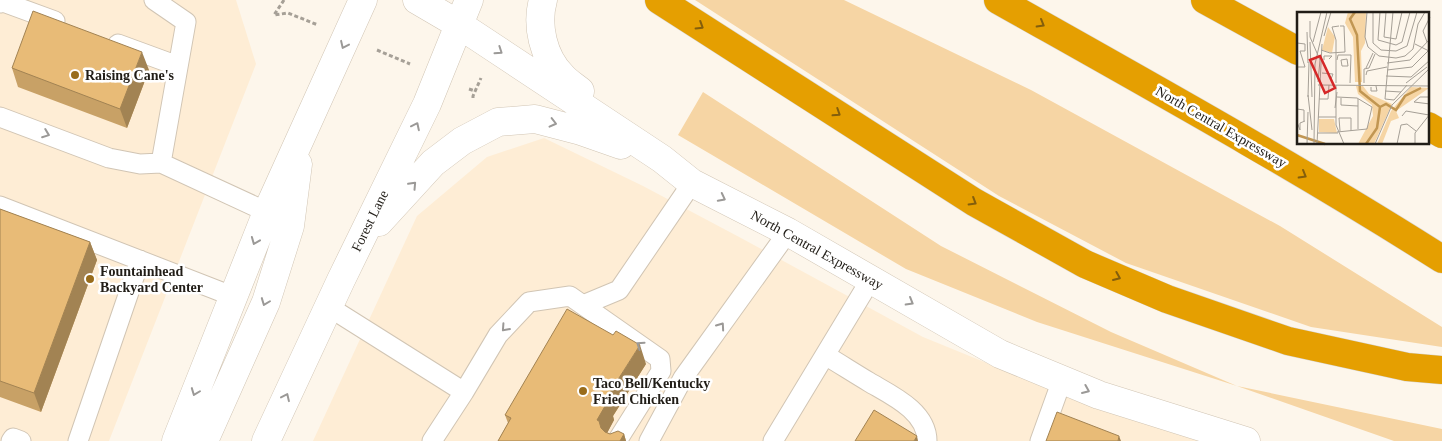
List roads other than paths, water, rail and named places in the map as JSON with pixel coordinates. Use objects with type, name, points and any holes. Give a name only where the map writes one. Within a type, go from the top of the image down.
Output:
[{"type":"highway","points":[[658,0],[974,202],[1085,264],[1167,299],[1288,342],[1406,367],[1442,370]]},
{"type":"highway","name":"North Central Expressway","points":[[998,0],[1219,125],[1391,226],[1442,259]]},
{"type":"highway","points":[[1205,0],[1297,50]]},
{"type":"highway","points":[[1430,127],[1442,134]]},
{"type":"main road","points":[[176,441],[232,296],[267,212],[363,0]]},
{"type":"main road","name":"North Central Expressway","points":[[417,0],[464,12],[494,48],[662,160],[692,183],[788,232],[1000,354],[1099,395],[1246,441]]},
{"type":"main road","points":[[543,0],[540,30],[548,55],[561,75],[662,160]]},
{"type":"main road","name":"Forest Lane","points":[[266,441],[341,280],[427,104],[464,12]]},
{"type":"main road","points":[[341,280],[379,220],[433,163],[462,141],[498,122],[535,119],[581,131],[662,160]]},
{"type":"main road","points":[[204,441],[266,302],[290,226],[302,135]]},
{"type":"lane","points":[[154,0],[186,22],[161,163]]},
{"type":"lane","points":[[0,3],[3,2],[68,25]]},
{"type":"lane","points":[[104,39],[178,66]]},
{"type":"lane","points":[[0,117],[109,158],[140,164],[161,163],[267,212]]},
{"type":"lane","points":[[583,305],[619,290],[692,183]]},
{"type":"lane","points":[[0,206],[232,296]]},
{"type":"lane","points":[[649,441],[683,378],[788,232]]},
{"type":"lane","points":[[78,441],[140,260]]},
{"type":"lane","points":[[773,441],[871,280]]},
{"type":"lane","points":[[432,441],[498,335],[529,302],[570,296],[660,359],[661,371]]},
{"type":"lane","points":[[329,307],[464,392]]},
{"type":"lane","points":[[618,441],[661,371],[702,353]]},
{"type":"lane","points":[[825,355],[900,400],[921,421],[927,441]]},
{"type":"lane","points":[[1040,441],[1062,380]]},
{"type":"lane","points":[[11,441],[12,438],[21,441]]},
{"type":"place","name":"Raising Cane's","points":[[75,75]]},
{"type":"place","name":"Fountainhead Backyard Center","points":[[90,279]]},
{"type":"place","name":"Taco Bell/Kentucky Fried Chicken","points":[[583,391]]}]
